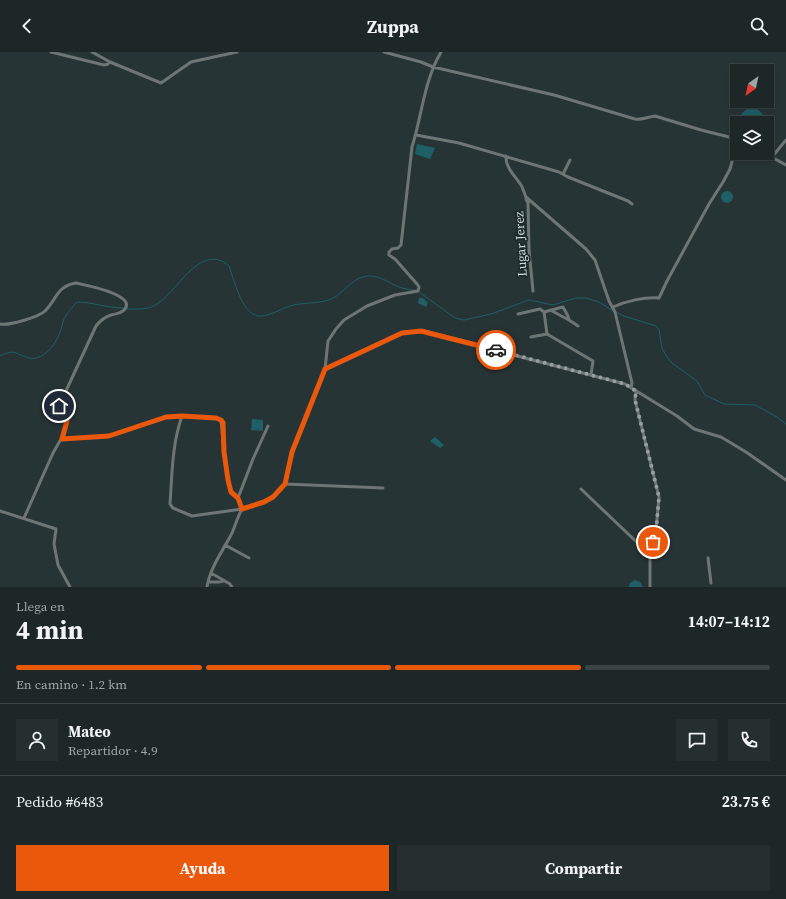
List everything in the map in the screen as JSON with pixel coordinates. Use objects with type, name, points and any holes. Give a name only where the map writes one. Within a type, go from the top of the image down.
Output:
[{"type":"street","points":[[51,52],[104,65],[110,62]]},
{"type":"street","points":[[92,52],[110,62],[161,83],[191,62],[237,52]]},
{"type":"street","points":[[384,52],[421,62],[433,67],[554,95],[639,120],[655,116],[730,137]]},
{"type":"street","points":[[182,416],[178,428],[172,472],[170,504],[173,508],[192,516],[242,509],[264,502],[273,497],[285,484],[292,452],[325,369],[328,342],[344,320],[355,312],[380,300],[395,295],[418,291],[419,289],[417,284],[395,259],[389,255],[389,252],[392,248],[398,248],[402,239],[406,191],[412,147],[433,67],[441,52]]},
{"type":"street","points":[[416,135],[459,143],[563,174],[632,204]]},
{"type":"street","points":[[774,155],[786,140]]},
{"type":"street","points":[[506,156],[506,161],[510,170],[522,186],[526,197],[591,254],[595,260],[609,301],[615,312],[627,357],[632,388]]},
{"type":"street","points":[[774,158],[786,165]]},
{"type":"street","points":[[563,174],[570,160]]},
{"type":"street","points":[[612,307],[632,301],[659,298],[709,204],[724,182],[733,160]]},
{"type":"street","name":"Lugar Jerez","points":[[526,197],[528,204],[529,250],[533,291]]},
{"type":"street","points":[[0,324],[9,324],[42,313],[62,288],[76,283],[111,292],[124,300],[126,307],[122,312],[105,317],[96,326],[59,406],[67,421],[62,439],[53,453],[24,518]]},
{"type":"street","points":[[518,314],[540,310],[544,312],[552,311],[563,307],[569,320]]},
{"type":"street","points":[[552,311],[578,326]]},
{"type":"street","points":[[544,312],[548,334]]},
{"type":"street","points":[[325,369],[402,333],[421,331],[625,384],[677,416],[694,429],[721,437],[740,448],[786,480]]},
{"type":"street","points":[[531,337],[548,334],[593,361],[591,375]]},
{"type":"street","points":[[636,391],[635,400],[659,497],[656,531],[650,554],[650,587]]},
{"type":"street","points":[[62,439],[109,436],[166,417],[182,416],[216,418],[221,420],[223,423],[224,452],[228,480],[231,492],[238,498],[242,509],[211,573],[207,587]]},
{"type":"street","points":[[238,498],[268,426]]},
{"type":"street","points":[[285,484],[384,488]]},
{"type":"street","points":[[581,489],[650,554]]},
{"type":"street","points":[[0,511],[56,529],[54,544],[58,565],[70,587]]},
{"type":"street","points":[[225,545],[250,558]]},
{"type":"street","points":[[708,558],[711,584]]},
{"type":"street","points":[[211,573],[230,584],[232,587]]},
{"type":"street","points":[[208,582],[223,581]]},
{"type":"water","points":[[749,108],[756,109],[763,116],[742,116],[745,110]]},
{"type":"water","points":[[417,144],[435,148],[430,159],[415,154]]},
{"type":"water","points":[[727,191],[731,193],[733,197],[731,201],[727,203],[723,201],[721,197],[723,193]]},
{"type":"water","points":[[419,298],[423,298],[428,303],[426,307],[418,303]]},
{"type":"water","points":[[252,419],[263,420],[263,431],[251,430]]},
{"type":"water","points":[[435,437],[444,445],[440,448],[430,441]]},
{"type":"water","points":[[635,580],[640,582],[643,587],[629,587],[630,583]]},
{"type":"waterway","points":[[127,309],[143,309],[154,306],[165,298],[190,271],[199,264],[209,260],[219,260],[229,266],[240,297],[245,305],[255,315],[262,316],[274,313],[290,306],[321,302],[331,299],[354,281],[368,276],[377,277],[398,287],[414,290]]},
{"type":"waterway","points":[[419,292],[455,318],[464,320],[491,314],[529,300],[553,305],[576,298],[586,298],[599,302],[613,311]]},
{"type":"waterway","points":[[0,356],[12,352],[26,357],[36,358],[44,354],[54,344],[65,317],[77,302],[123,308]]},
{"type":"waterway","points":[[616,312],[656,326],[659,330],[662,348],[667,357],[672,363],[697,381],[705,395],[724,404],[755,405],[777,417],[786,424]]},
{"type":"way so far","points":[[496,350],[625,384],[636,391],[635,400],[659,497],[656,531],[653,542]]},
{"type":"route","points":[[59,406],[67,421],[62,439],[109,436],[166,417],[182,416],[216,418],[221,420],[223,423],[224,452],[228,480],[231,492],[238,498],[242,509],[264,502],[273,497],[285,484],[292,452],[325,369],[402,333],[417,331],[496,350]]}]
